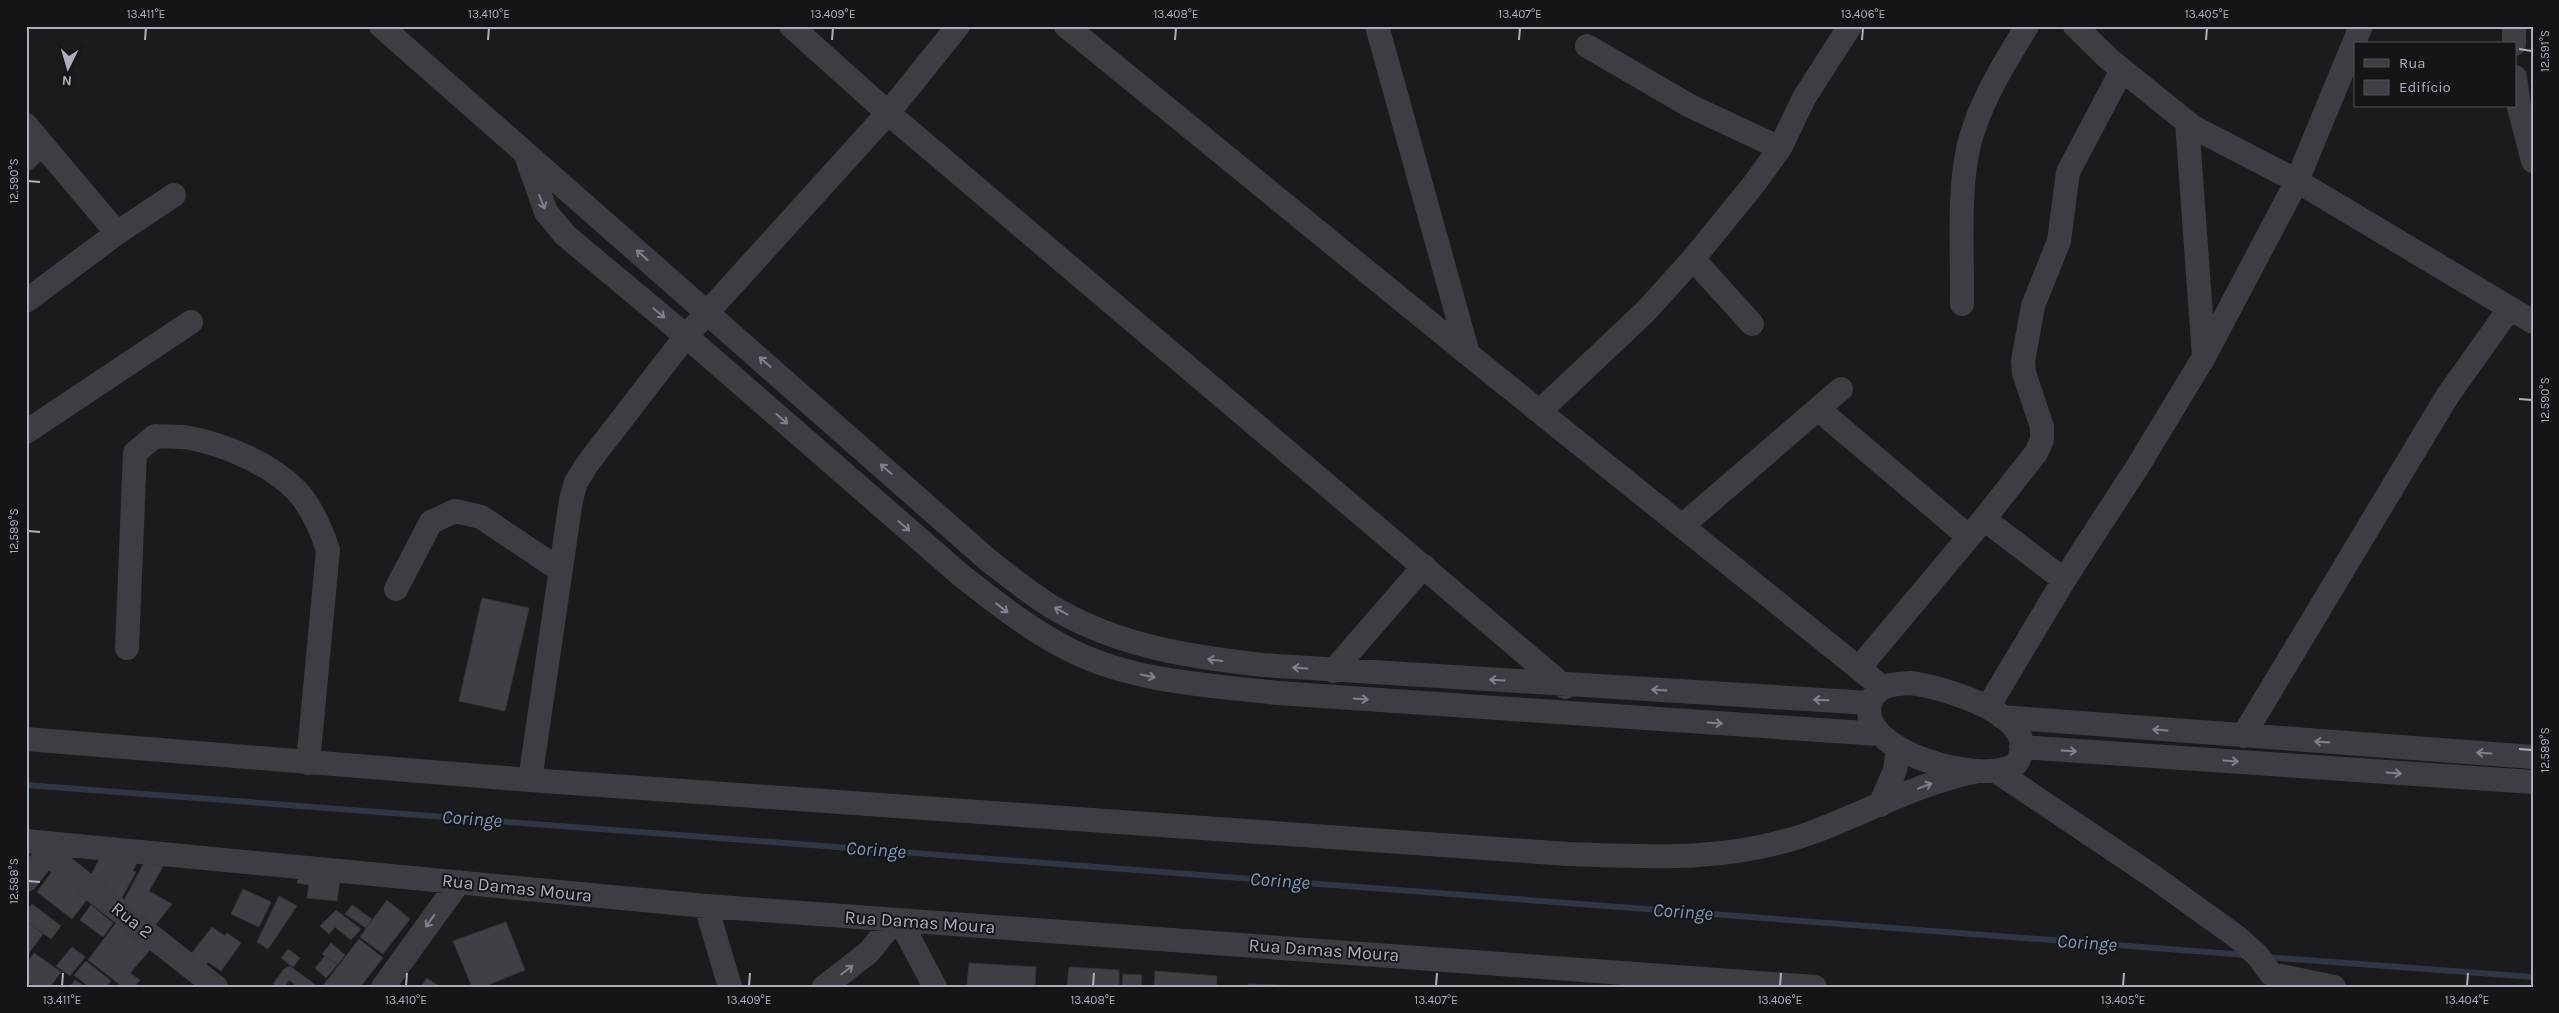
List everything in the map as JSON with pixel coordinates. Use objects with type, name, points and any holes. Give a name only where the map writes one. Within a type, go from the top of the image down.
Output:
[{"type":"street","points":[[791,26],[888,113],[1563,684],[1581,714]]},
{"type":"street","points":[[530,780],[560,570],[571,500],[576,482],[588,463],[686,336],[888,113],[958,26]]},
{"type":"street","points":[[1066,26],[1468,354],[1859,668],[1876,695],[1870,722],[1879,734],[1898,748],[1934,762],[1987,771],[2151,875],[2237,937],[2258,956],[2271,974],[2334,987]]},
{"type":"street","points":[[1377,26],[1468,354]]},
{"type":"street","points":[[1540,411],[1646,311],[1693,259],[1780,148],[1804,98],[1850,26]]},
{"type":"street","points":[[1962,304],[1964,175],[1973,129],[1999,72],[2027,26]]},
{"type":"street","points":[[2074,26],[2122,70],[2187,122],[2296,181],[2533,322]]},
{"type":"street","points":[[2354,42],[2361,26]]},
{"type":"street","points":[[2514,26],[2514,42]]},
{"type":"street","points":[[26,739],[530,780],[1568,854],[1676,858],[1719,855],[1760,847],[1806,834],[1939,781],[2016,764],[2021,747],[2014,729],[1995,712],[1962,695],[1933,686],[1910,683],[1876,695],[1563,684],[1334,671],[1211,659],[1166,652],[1128,642],[1059,611],[988,560],[707,311],[526,156],[382,27]]},
{"type":"street","points":[[1995,712],[2064,580],[2138,466],[2204,357],[2296,181],[2354,43]]},
{"type":"street","points":[[1587,46],[1690,106],[1780,148]]},
{"type":"street","points":[[1859,668],[2029,464],[2042,440],[2042,427],[2024,373],[2023,361],[2033,306],[2059,241],[2068,172],[2122,70]]},
{"type":"street","points":[[2516,81],[2529,128],[2533,161]]},
{"type":"street","points":[[2187,122],[2204,357]]},
{"type":"street","points":[[26,125],[34,151],[117,233]]},
{"type":"street","points":[[526,156],[546,212],[565,235],[686,336],[963,578],[1012,615],[1076,653],[1140,674],[1181,682],[1278,693],[1879,734]]},
{"type":"street","points":[[26,301],[117,233],[174,195]]},
{"type":"street","points":[[1693,259],[1752,324]]},
{"type":"street","points":[[2242,736],[2448,395],[2510,308]]},
{"type":"street","points":[[26,432],[191,322]]},
{"type":"street","points":[[1682,526],[1841,389]]},
{"type":"street","points":[[1818,409],[1969,538]]},
{"type":"street","points":[[127,648],[135,452],[155,436],[189,438],[237,453],[273,472],[296,490],[320,524],[328,550],[308,763]]},
{"type":"street","points":[[396,589],[431,522],[455,511],[481,517],[560,570]]},
{"type":"street","points":[[1984,519],[2064,580]]},
{"type":"street","points":[[1334,671],[1424,566]]},
{"type":"street","points":[[1995,712],[2242,736],[2533,757]]},
{"type":"street","points":[[2021,747],[2533,782]]},
{"type":"street","points":[[1880,804],[1895,770],[1898,748]]},
{"type":"street","points":[[26,880],[41,846]]},
{"type":"street","name":"Rua Damas Moura","points":[[41,846],[459,882],[706,906],[1700,982],[1816,987]]},
{"type":"street","name":"Rua 2","points":[[41,846],[216,987]]},
{"type":"street","points":[[383,987],[459,882]]},
{"type":"street","points":[[706,906],[730,987]]},
{"type":"street","points":[[824,987],[869,952],[897,921],[935,987]]},
{"type":"building","points":[[482,598],[529,608],[505,711],[459,701]]},
{"type":"building","points":[[104,850],[137,862],[133,871],[136,872],[120,901],[89,879]]},
{"type":"building","points":[[147,857],[166,861],[149,891],[172,904],[153,928],[121,906]]},
{"type":"building","points":[[53,870],[89,897],[72,919],[37,892]]},
{"type":"building","points":[[299,876],[340,880],[337,901],[307,898],[309,885],[297,883]]},
{"type":"building","points":[[243,889],[271,902],[259,927],[231,914]]},
{"type":"building","points":[[279,896],[297,906],[268,949],[257,942]]},
{"type":"building","points":[[387,900],[410,919],[383,954],[360,937]]},
{"type":"building","points":[[32,904],[61,926],[51,939],[26,921],[26,911]]},
{"type":"building","points":[[91,905],[113,923],[103,937],[80,920]]},
{"type":"building","points":[[352,905],[372,919],[366,928],[345,914]]},
{"type":"building","points":[[336,910],[361,929],[351,940],[335,927],[329,934],[320,926]]},
{"type":"building","points":[[506,922],[525,970],[483,987],[472,987],[453,941]]},
{"type":"building","points":[[29,923],[43,934],[26,957],[26,927]]},
{"type":"building","points":[[116,923],[150,950],[130,973],[140,980],[134,987],[123,987],[88,960]]},
{"type":"building","points":[[212,927],[225,936],[227,933],[241,943],[221,971],[208,962],[203,968],[189,957]]},
{"type":"building","points":[[359,939],[383,958],[360,987],[322,987]]},
{"type":"building","points":[[331,943],[345,955],[337,965],[322,954]]},
{"type":"building","points":[[72,947],[85,957],[70,976],[56,966]]},
{"type":"building","points":[[288,949],[300,958],[293,967],[281,958]]},
{"type":"building","points":[[34,953],[61,972],[50,987],[35,987],[26,981],[26,964]]},
{"type":"building","points":[[325,956],[337,965],[326,978],[315,968]]},
{"type":"building","points":[[86,961],[111,981],[106,987],[89,987],[74,975]]},
{"type":"building","points":[[969,963],[1036,967],[1035,987],[967,987]]},
{"type":"building","points":[[290,966],[317,986],[298,987],[289,980],[285,987],[278,987],[273,984],[284,969]]},
{"type":"building","points":[[1069,967],[1119,970],[1119,987],[1067,987]]},
{"type":"building","points":[[1155,971],[1217,976],[1216,987],[1154,987]]},
{"type":"building","points":[[1123,974],[1142,975],[1141,987],[1122,987]]},
{"type":"building","points":[[427,978],[440,987],[421,987]]},
{"type":"building","points":[[75,980],[85,987],[70,987]]},
{"type":"building","points":[[1248,984],[1302,986],[1248,987]]},
{"type":"waterway","name":"Coringe","points":[[26,785],[2246,955]]},
{"type":"waterway","name":"Coringe","points":[[2266,957],[2533,977]]}]
